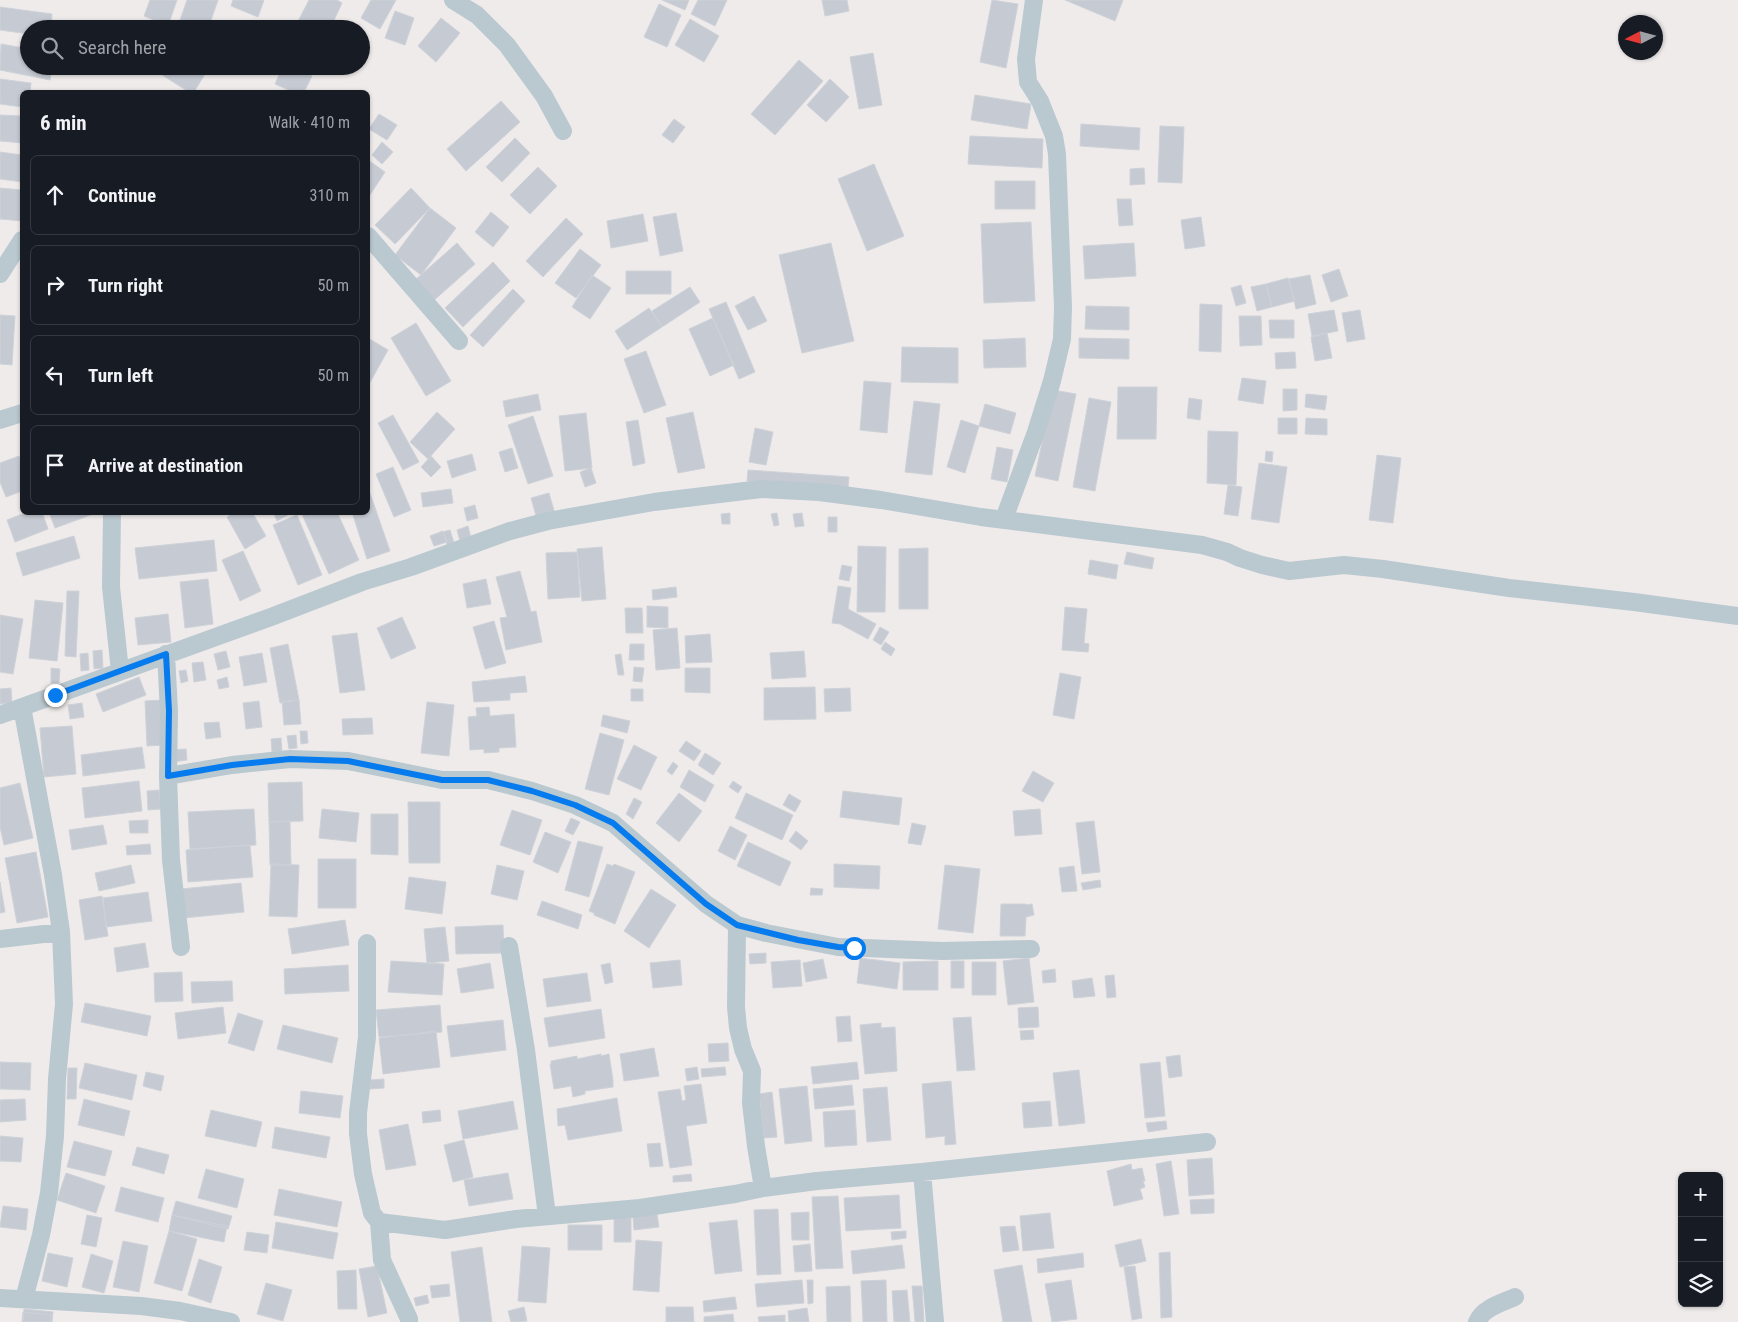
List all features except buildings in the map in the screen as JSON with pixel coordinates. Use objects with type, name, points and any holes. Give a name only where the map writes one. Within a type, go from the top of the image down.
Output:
[{"type":"street","points":[[453,0],[477,15],[507,45],[544,96],[564,131]]},
{"type":"street","points":[[1004,519],[1036,432],[1062,339],[1063,306],[1057,154],[1054,136],[1040,101],[1028,82],[1026,59],[1032,1]]},
{"type":"street","points":[[370,238],[459,341]]},
{"type":"street","points":[[0,274],[20,243]]},
{"type":"street","points":[[0,420],[20,414]]},
{"type":"street","points":[[0,715],[362,582],[510,532],[548,521],[654,502],[761,489],[819,492],[1202,545],[1228,552],[1262,565],[1289,571],[1344,565],[1509,588],[1738,616]]},
{"type":"street","points":[[112,515],[111,587],[120,671]]},
{"type":"street","points":[[166,654],[169,711],[168,776],[171,860],[182,947]]},
{"type":"street","points":[[22,707],[53,875],[61,932],[64,1004],[57,1080],[55,1136],[48,1193],[41,1235],[24,1299]]},
{"type":"street","points":[[168,776],[232,765],[290,759],[348,761],[442,780],[488,780],[532,791],[575,805],[613,823],[706,904],[737,925],[766,933],[838,947],[942,951],[1031,949]]},
{"type":"street","points":[[737,925],[736,1006],[738,1028],[743,1049],[752,1071],[751,1103],[763,1188]]},
{"type":"street","points":[[0,939],[61,932]]},
{"type":"street","points":[[366,943],[367,1037],[358,1113],[358,1134],[363,1174],[372,1213],[379,1222],[382,1260],[409,1322]]},
{"type":"street","points":[[508,946],[526,1050],[547,1216]]},
{"type":"street","points":[[379,1222],[445,1230],[516,1219],[640,1208],[817,1181],[1207,1142]]},
{"type":"street","points":[[922,1172],[935,1322]]},
{"type":"street","points":[[1477,1322],[1479,1316],[1490,1308],[1515,1297]]},
{"type":"street","points":[[0,1298],[141,1306],[180,1311],[227,1322]]},
{"type":"route","points":[[55,695],[166,654],[169,711],[168,776],[232,765],[290,759],[348,761],[442,780],[488,780],[532,791],[575,805],[613,823],[706,904],[737,925],[798,940],[854,948]]}]
